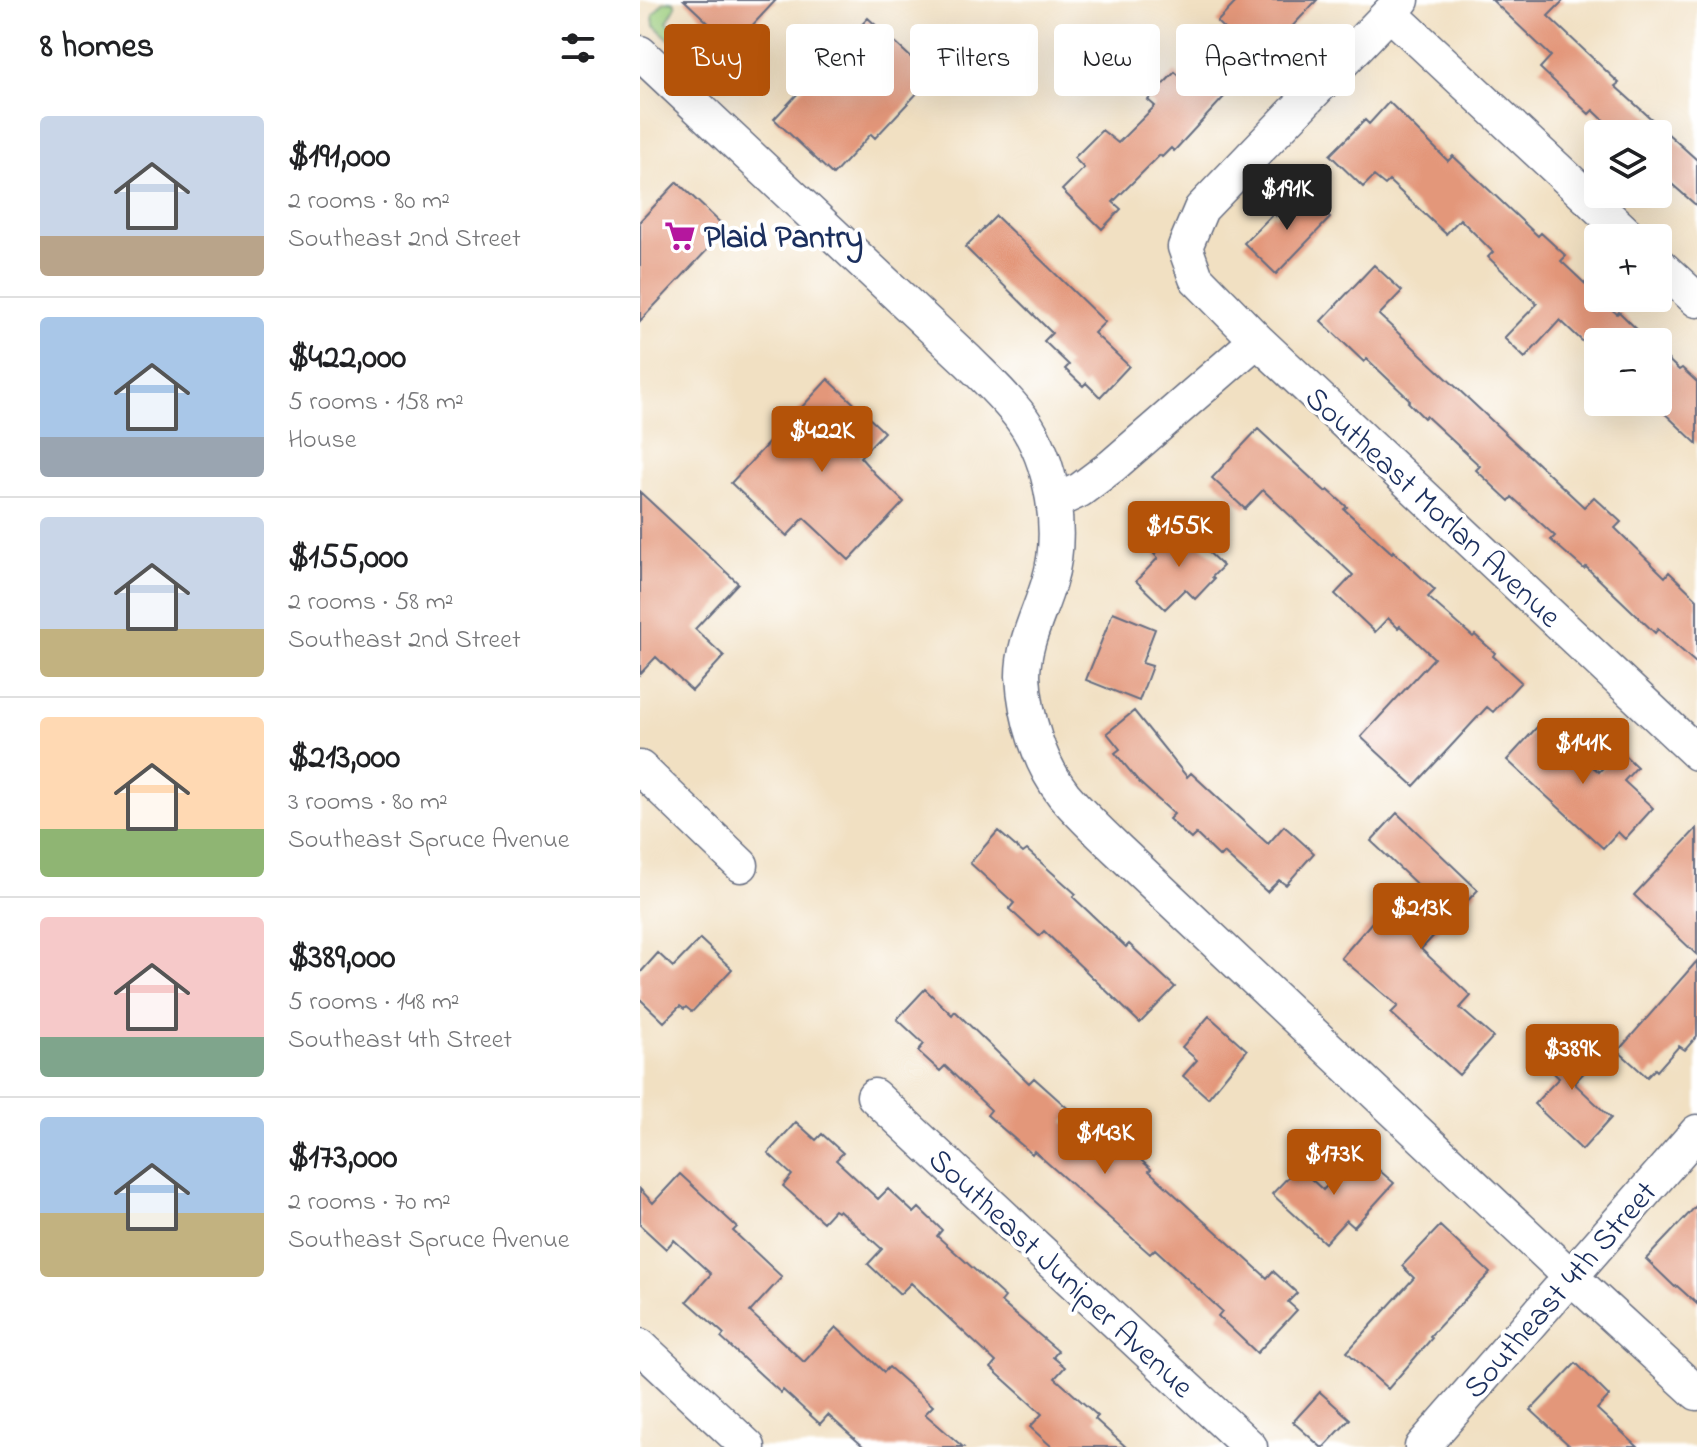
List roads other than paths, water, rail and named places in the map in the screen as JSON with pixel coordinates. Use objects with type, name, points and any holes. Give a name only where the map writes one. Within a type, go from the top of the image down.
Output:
[{"type":"street","points":[[1396,6],[1617,224]]},
{"type":"street","name":"Southeast Morlan Avenue","points":[[1396,6],[1201,209],[1185,247],[1196,278],[1257,340],[1697,753]]},
{"type":"street","points":[[640,53],[995,388],[1034,438],[1054,502],[1055,534],[1050,580],[1027,646],[1023,673],[1027,708],[1037,743],[1048,770],[1062,792],[1083,817],[1697,1393]]},
{"type":"street","points":[[1672,277],[1697,300]]},
{"type":"street","points":[[1054,502],[1080,490],[1112,466],[1257,340]]},
{"type":"street","points":[[640,768],[741,865]]},
{"type":"street","name":"Southeast Juniper Avenue","points":[[874,1096],[1250,1447]]},
{"type":"street","name":"Southeast 4th Street","points":[[1422,1447],[1697,1132]]},
{"type":"street","points":[[640,1346],[748,1447]]},
{"type":"place","name":"Plaid Pantry","points":[[680,236]]}]
